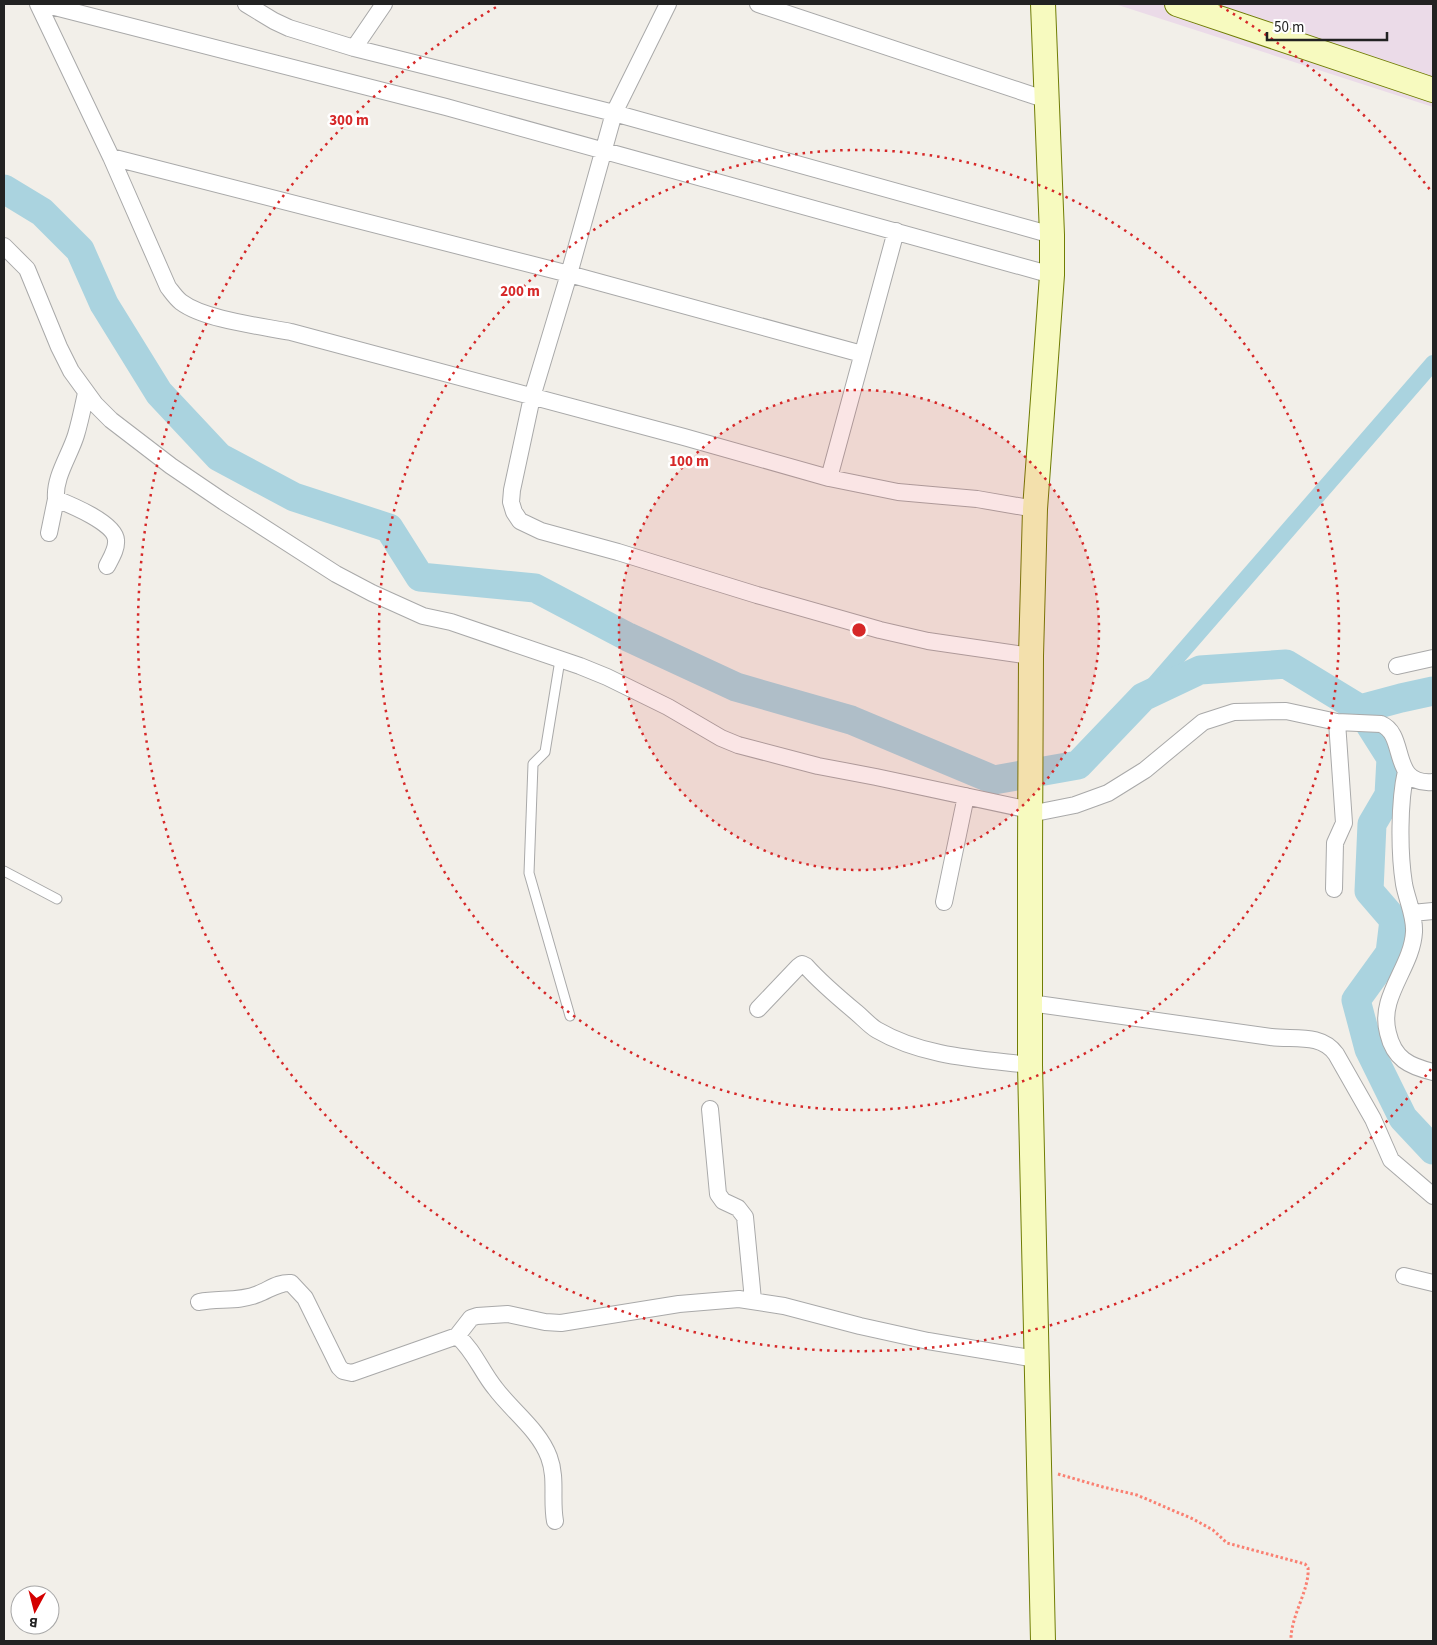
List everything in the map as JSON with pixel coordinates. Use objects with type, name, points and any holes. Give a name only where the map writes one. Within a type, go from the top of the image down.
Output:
[{"type":"street","points":[[38,4],[168,286],[174,296],[191,308],[228,319],[291,332],[829,478],[898,492],[977,499],[1035,509]]},
{"type":"street","points":[[43,4],[446,107],[603,152],[1052,274]]},
{"type":"street","points":[[246,4],[289,28],[354,48],[614,114],[1052,235]]},
{"type":"street","points":[[354,48],[384,4]]},
{"type":"street","points":[[668,4],[614,114],[532,397],[512,490],[511,502],[514,512],[520,521],[530,527],[880,630],[928,641],[1030,656]]},
{"type":"street","points":[[758,4],[1047,100]]},
{"type":"street","points":[[1043,4],[1052,274],[1035,509],[1030,656],[1030,1065],[1043,1641]]},
{"type":"street","points":[[1177,4],[1433,90]]},
{"type":"street","points":[[110,157],[569,274],[862,354]]},
{"type":"street","points":[[829,478],[896,231]]},
{"type":"street","points":[[4,246],[27,270],[58,348],[86,394],[116,424],[171,466],[336,574],[372,593],[422,616],[451,622],[589,670],[668,707],[720,738],[738,745],[818,766],[876,776],[1030,809],[1075,805],[1108,793],[1145,770],[1203,722],[1218,716],[1250,710],[1286,711],[1347,723],[1373,722],[1387,726],[1411,779],[1419,782],[1433,782]]},
{"type":"street","points":[[49,533],[56,499],[56,488],[76,436],[86,394]]},
{"type":"street","points":[[56,499],[106,524],[113,530],[116,547],[107,566]]},
{"type":"street","points":[[1397,666],[1433,658]]},
{"type":"street","points":[[1334,889],[1335,843],[1344,823],[1347,723]]},
{"type":"street","points":[[1406,771],[1401,799],[1402,867],[1404,887],[1412,913],[1414,931],[1412,946],[1391,995],[1386,1009],[1385,1020],[1387,1033],[1396,1053],[1412,1065],[1433,1072]]},
{"type":"street","points":[[944,902],[966,796]]},
{"type":"street","points":[[1412,913],[1433,911]]},
{"type":"street","points":[[758,1010],[802,964],[876,1030],[920,1048],[967,1058],[1030,1065]]},
{"type":"street","points":[[1030,1003],[1271,1037],[1309,1038],[1324,1042],[1336,1054],[1373,1119],[1391,1160],[1433,1196]]},
{"type":"street","points":[[710,1109],[718,1194],[723,1201],[738,1208],[745,1217],[753,1300]]},
{"type":"street","points":[[1404,1276],[1433,1283]]},
{"type":"street","points":[[199,1302],[243,1299],[259,1294],[279,1284],[291,1283],[305,1298],[339,1367],[347,1373],[356,1373],[457,1336],[470,1318],[477,1316],[508,1314],[545,1322],[561,1323],[679,1304],[726,1299],[753,1300],[784,1306],[928,1341],[1036,1359]]},
{"type":"street","points":[[457,1336],[467,1344],[494,1388],[532,1429],[549,1457],[554,1486],[552,1508],[555,1521]]},
{"type":"lane","points":[[560,660],[544,752],[533,764],[529,873],[570,1016]]},
{"type":"lane","points":[[4,871],[58,899]]},
{"type":"path","points":[[1040,1471],[1059,1474],[1137,1495],[1200,1522],[1213,1530],[1227,1543],[1305,1564],[1308,1568],[1307,1581],[1295,1615],[1291,1641]]},
{"type":"shaded area","points":[[1115,4],[1433,4],[1433,107]]},
{"type":"waterway","points":[[4,189],[42,212],[80,250],[104,304],[159,393],[219,457],[294,497],[389,528],[420,577],[535,588],[628,637],[736,687],[851,720],[994,780],[1078,765],[1143,697],[1200,670],[1286,664],[1360,709],[1391,758],[1389,795],[1372,824],[1369,891],[1394,920],[1390,953],[1356,1000],[1369,1049],[1403,1118],[1433,1150]]},
{"type":"waterway","points":[[1143,697],[1433,363]]},
{"type":"waterway","points":[[1360,709],[1433,691]]}]
